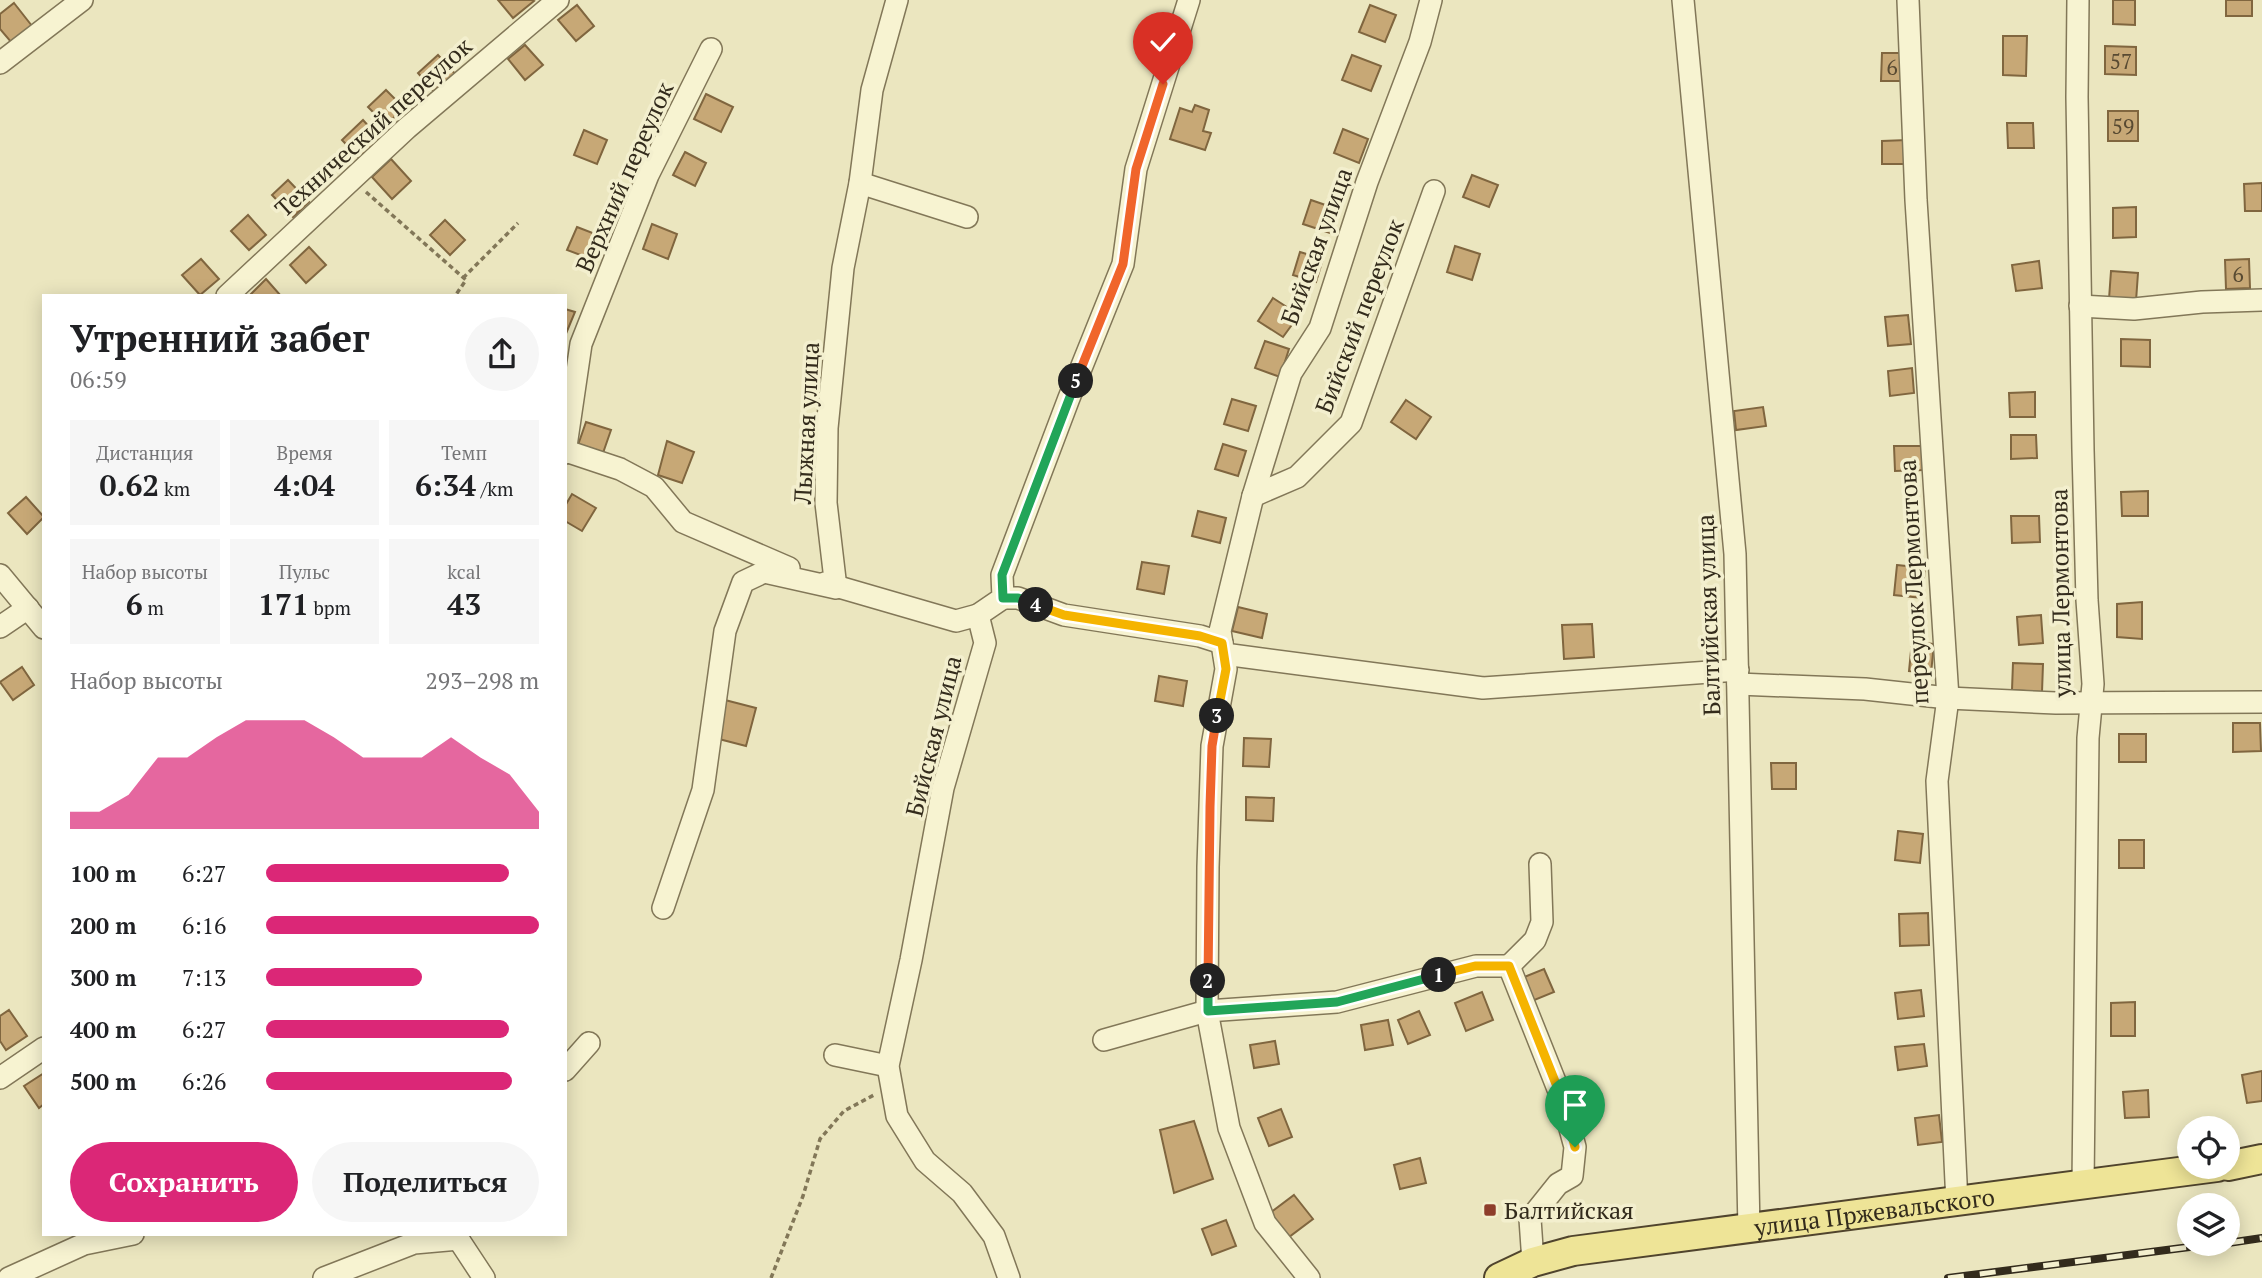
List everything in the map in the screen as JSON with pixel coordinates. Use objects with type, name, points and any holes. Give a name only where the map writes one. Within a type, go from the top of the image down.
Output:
[{"type":"main road","points":[[2240,1164],[2262,1159]]},
{"type":"main road","name":"улица Пржевальского","points":[[1498,1277],[1533,1262],[1573,1251],[2177,1172]]},
{"type":"street","points":[[0,63],[82,0]]},
{"type":"street","name":"Технический переулок","points":[[229,294],[407,128],[558,0]]},
{"type":"street","name":"Лыжная улица","points":[[836,588],[826,503],[827,428],[843,268],[860,183],[872,90],[897,0]]},
{"type":"street","points":[[1003,598],[1002,575],[1123,264],[1136,169],[1189,0]]},
{"type":"street","name":"Бийская улица","points":[[1308,1278],[1265,1223],[1229,1128],[1208,1011],[1208,867],[1212,746],[1226,669],[1220,631],[1253,496],[1291,373],[1320,328],[1367,182],[1420,42],[1431,0]]},
{"type":"street","name":"Балтийская улица","points":[[1683,0],[1735,554],[1749,1230]]},
{"type":"street","name":"переулок Лермонтова","points":[[1908,0],[1916,200],[1948,698],[1937,781],[1957,1203]]},
{"type":"street","name":"улица Лермонтова","points":[[2078,0],[2080,306],[2087,600],[2093,684],[2090,704],[2083,1185]]},
{"type":"street","name":"Верхний переулок","points":[[567,438],[581,344],[648,174],[711,49]]},
{"type":"street","points":[[860,183],[967,217]]},
{"type":"street","name":"Бийский переулок","points":[[1253,496],[1297,477],[1352,424],[1434,191]]},
{"type":"street","points":[[2080,306],[2134,309],[2202,302],[2262,300]]},
{"type":"street","name":"Верхний переулок","points":[[567,453],[620,469],[654,487],[683,522],[836,588]]},
{"type":"street","points":[[663,908],[703,790],[725,631],[743,582],[764,572],[836,588],[956,621],[978,615],[1003,598],[1018,598],[1064,615],[1200,636],[1223,648],[1483,688],[1738,677],[1948,698],[2090,704],[2262,702]]},
{"type":"street","points":[[0,575],[38,616],[0,627]]},
{"type":"street","name":"Бийская улица","points":[[978,615],[985,643],[943,788],[890,1075],[897,1116],[925,1161],[962,1193],[993,1236],[1009,1278]]},
{"type":"street","points":[[1104,1040],[1208,1011],[1337,1002],[1475,966],[1509,966],[1535,940],[1542,922],[1540,864]]},
{"type":"street","points":[[1509,966],[1562,1099],[1575,1147],[1572,1176],[1558,1184],[1530,1219],[1533,1262]]},
{"type":"street","points":[[567,1068],[589,1043]]},
{"type":"street","points":[[0,1077],[42,1049]]},
{"type":"street","points":[[835,1055],[890,1075]]},
{"type":"street","points":[[9,1278],[84,1244],[123,1236]]},
{"type":"street","points":[[324,1278],[414,1243],[457,1236],[484,1278]]},
{"type":"path","points":[[352,179],[466,280],[456,294]]},
{"type":"path","points":[[463,278],[518,223]]},
{"type":"path","points":[[771,1278],[803,1196],[820,1139],[844,1111],[890,1075]]},
{"type":"building","points":[[498,0],[532,0],[534,1],[513,18]]},
{"type":"building","points":[[2113,0],[2135,0],[2135,25],[2113,24]]},
{"type":"building","points":[[2226,0],[2252,0],[2252,16],[2226,16]]},
{"type":"building","points":[[14,3],[32,26],[11,42],[0,29],[0,14]]},
{"type":"building","points":[[577,5],[594,26],[576,41],[558,20]]},
{"type":"building","points":[[1370,5],[1396,15],[1385,42],[1359,32]]},
{"type":"building","points":[[2003,36],[2027,36],[2026,76],[2003,75]]},
{"type":"building","points":[[525,45],[543,65],[525,80],[508,59]]},
{"type":"building","points":[[2105,46],[2136,47],[2136,75],[2105,74]]},
{"type":"building","points":[[1882,53],[1903,53],[1903,81],[1881,81]]},
{"type":"building","points":[[438,55],[457,76],[436,94],[418,73]]},
{"type":"building","points":[[1352,55],[1381,66],[1371,91],[1342,80]]},
{"type":"building","points":[[386,90],[404,108],[386,125],[368,107]]},
{"type":"building","points":[[706,94],[733,107],[721,132],[694,119]]},
{"type":"building","points":[[1195,105],[1209,110],[1203,131],[1211,133],[1205,150],[1170,139],[1180,108],[1192,112]]},
{"type":"building","points":[[2108,111],[2138,111],[2138,141],[2108,141]]},
{"type":"building","points":[[363,120],[380,139],[359,158],[342,140]]},
{"type":"building","points":[[2007,123],[2033,123],[2034,148],[2008,148]]},
{"type":"building","points":[[1343,129],[1368,139],[1359,163],[1334,153]]},
{"type":"building","points":[[584,130],[607,140],[597,164],[574,155]]},
{"type":"building","points":[[1907,140],[1908,164],[1882,164],[1882,141]]},
{"type":"building","points":[[685,152],[706,163],[695,186],[673,175]]},
{"type":"building","points":[[391,159],[411,181],[392,199],[372,177]]},
{"type":"building","points":[[1472,175],[1498,185],[1489,207],[1463,197]]},
{"type":"building","points":[[288,180],[309,202],[293,217],[272,195]]},
{"type":"building","points":[[2262,183],[2262,211],[2245,211],[2244,184]]},
{"type":"building","points":[[1311,200],[1337,209],[1330,233],[1303,224]]},
{"type":"building","points":[[2136,207],[2136,237],[2113,238],[2113,208]]},
{"type":"building","points":[[248,215],[266,235],[249,250],[231,231]]},
{"type":"building","points":[[445,220],[465,240],[450,255],[430,235]]},
{"type":"building","points":[[652,224],[677,234],[668,259],[643,249]]},
{"type":"building","points":[[577,227],[603,237],[594,260],[567,250]]},
{"type":"building","points":[[1455,246],[1480,254],[1472,280],[1447,272]]},
{"type":"building","points":[[309,247],[326,265],[306,283],[290,265]]},
{"type":"building","points":[[1300,252],[1323,259],[1316,282],[1293,275]]},
{"type":"building","points":[[201,259],[219,279],[199,294],[182,275]]},
{"type":"building","points":[[2249,259],[2250,288],[2226,289],[2225,260]]},
{"type":"building","points":[[2039,261],[2042,288],[2016,291],[2012,265]]},
{"type":"building","points":[[2111,271],[2138,273],[2136,301],[2109,299]]},
{"type":"building","points":[[266,279],[279,294],[251,294]]},
{"type":"building","points":[[1273,298],[1299,315],[1283,337],[1258,321]]},
{"type":"building","points":[[567,310],[575,312],[567,331]]},
{"type":"building","points":[[1908,315],[1911,344],[1888,346],[1885,317]]},
{"type":"building","points":[[2121,339],[2150,340],[2150,367],[2121,366]]},
{"type":"building","points":[[1265,341],[1289,349],[1280,377],[1255,368]]},
{"type":"building","points":[[1912,368],[1914,393],[1890,396],[1888,371]]},
{"type":"building","points":[[2035,392],[2035,417],[2010,417],[2009,393]]},
{"type":"building","points":[[1232,399],[1256,406],[1248,431],[1224,424]]},
{"type":"building","points":[[1406,400],[1431,417],[1416,439],[1391,422]]},
{"type":"building","points":[[1763,407],[1766,426],[1736,430],[1734,411]]},
{"type":"building","points":[[586,422],[611,430],[603,453],[578,445]]},
{"type":"building","points":[[2011,435],[2036,435],[2037,458],[2011,459]]},
{"type":"building","points":[[667,441],[694,452],[682,483],[658,475]]},
{"type":"building","points":[[1223,444],[1246,451],[1238,476],[1215,469]]},
{"type":"building","points":[[1894,446],[1923,446],[1924,470],[1895,471]]},
{"type":"building","points":[[2148,491],[2148,516],[2122,516],[2121,492]]},
{"type":"building","points":[[572,494],[596,508],[582,531],[567,522],[567,503]]},
{"type":"building","points":[[26,497],[42,515],[42,519],[27,534],[8,513]]},
{"type":"building","points":[[1198,511],[1226,518],[1220,543],[1192,536]]},
{"type":"building","points":[[2011,516],[2039,516],[2040,542],[2012,543]]},
{"type":"building","points":[[1142,562],[1169,566],[1164,594],[1137,589]]},
{"type":"building","points":[[1897,565],[1925,568],[1922,598],[1894,595]]},
{"type":"building","points":[[2142,602],[2142,639],[2117,637],[2117,604]]},
{"type":"building","points":[[1238,607],[1267,614],[1262,638],[1232,631]]},
{"type":"building","points":[[2041,615],[2043,643],[2019,645],[2017,617]]},
{"type":"building","points":[[1592,624],[1594,657],[1564,659],[1562,625]]},
{"type":"building","points":[[1912,641],[1934,644],[1931,673],[1909,671]]},
{"type":"building","points":[[2013,663],[2043,664],[2042,692],[2012,690]]},
{"type":"building","points":[[22,667],[34,685],[13,700],[0,682]]},
{"type":"building","points":[[1159,676],[1187,681],[1183,706],[1155,701]]},
{"type":"building","points":[[725,700],[756,708],[746,746],[715,738]]},
{"type":"building","points":[[2233,723],[2260,723],[2261,751],[2233,752]]},
{"type":"building","points":[[2119,734],[2146,734],[2146,762],[2119,762]]},
{"type":"building","points":[[1244,738],[1271,739],[1269,767],[1243,766]]},
{"type":"building","points":[[1771,763],[1796,763],[1796,789],[1772,789]]},
{"type":"building","points":[[1246,797],[1274,798],[1273,821],[1246,820]]},
{"type":"building","points":[[1898,831],[1923,834],[1920,863],[1895,860]]},
{"type":"building","points":[[2119,840],[2144,840],[2144,868],[2119,868]]},
{"type":"building","points":[[1928,913],[1929,945],[1900,946],[1899,914]]},
{"type":"building","points":[[1544,969],[1554,992],[1532,1001],[1522,978]]},
{"type":"building","points":[[1921,990],[1924,1016],[1898,1019],[1895,993]]},
{"type":"building","points":[[1482,992],[1493,1020],[1466,1031],[1455,1003]]},
{"type":"building","points":[[2135,1002],[2135,1036],[2111,1036],[2111,1003]]},
{"type":"building","points":[[9,1010],[27,1036],[6,1050],[0,1041],[0,1016]]},
{"type":"building","points":[[1419,1011],[1430,1035],[1408,1044],[1398,1020]]},
{"type":"building","points":[[1388,1020],[1393,1045],[1365,1050],[1361,1025]]},
{"type":"building","points":[[1275,1041],[1279,1064],[1254,1068],[1250,1045]]},
{"type":"building","points":[[1924,1044],[1927,1066],[1898,1070],[1895,1047]]},
{"type":"building","points":[[2262,1071],[2262,1101],[2247,1103],[2242,1075]]},
{"type":"building","points":[[42,1074],[42,1106],[39,1108],[24,1086]]},
{"type":"building","points":[[2148,1090],[2149,1117],[2125,1118],[2123,1092]]},
{"type":"building","points":[[1281,1109],[1292,1137],[1269,1146],[1258,1118]]},
{"type":"building","points":[[1939,1115],[1942,1142],[1918,1145],[1915,1118]]},
{"type":"building","points":[[1194,1121],[1213,1179],[1174,1193],[1160,1130]]},
{"type":"building","points":[[1420,1158],[1426,1183],[1400,1189],[1394,1165]]},
{"type":"building","points":[[1294,1195],[1313,1219],[1289,1237],[1270,1213]]},
{"type":"building","points":[[1226,1220],[1236,1246],[1212,1255],[1202,1229]]},
{"type":"railway","points":[[2240,1241],[2262,1238]]},
{"type":"railway","points":[[1948,1278],[2177,1249]]},
{"type":"place","name":"Балтийская","points":[[1490,1210]]},
{"type":"route","points":[[1163,84],[1136,169],[1123,264],[1002,575],[1003,598],[1018,598],[1064,615],[1200,636],[1222,643],[1226,669],[1212,746],[1208,867],[1208,1011],[1337,1002],[1475,966],[1509,966],[1562,1099],[1575,1147]]}]
